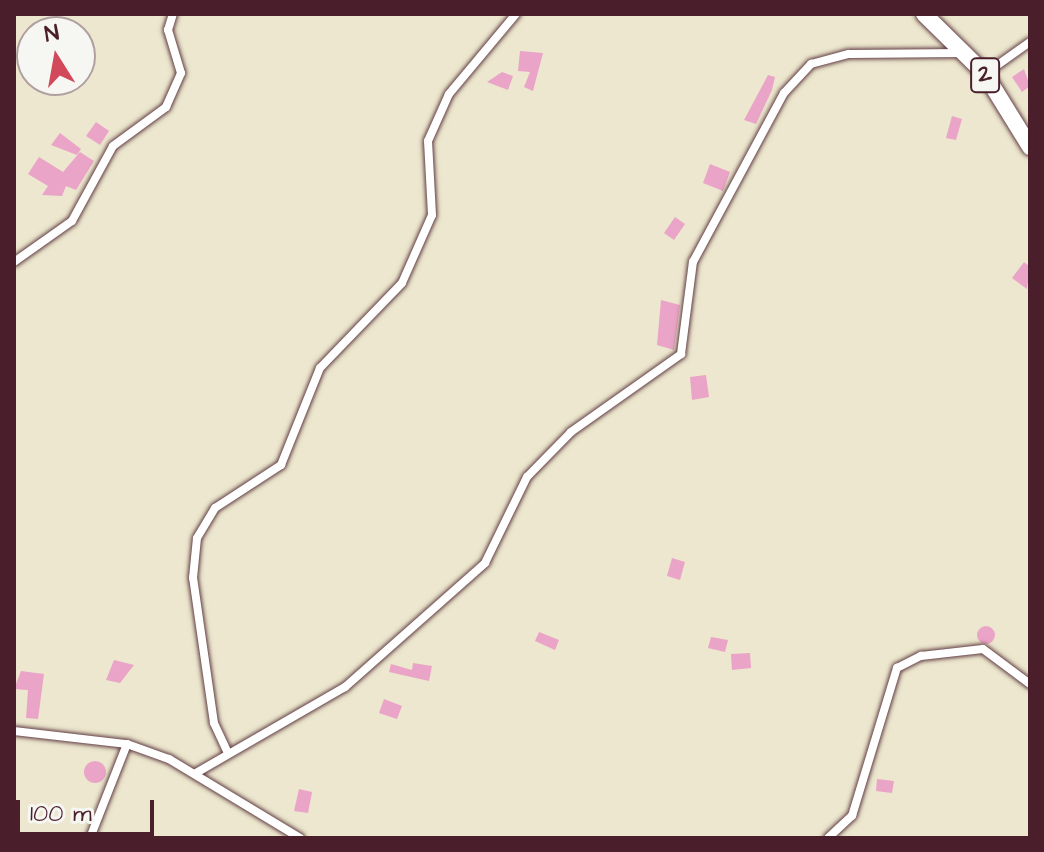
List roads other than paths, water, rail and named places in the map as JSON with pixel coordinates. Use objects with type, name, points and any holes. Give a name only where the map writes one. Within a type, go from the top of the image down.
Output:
[{"type":"highway","name":"2","points":[[924,14],[985,74],[1030,147]]},
{"type":"street","points":[[14,262],[72,221],[113,146],[166,107],[181,73],[168,30],[173,14]]},
{"type":"street","points":[[227,751],[214,723],[193,578],[197,538],[215,508],[281,465],[320,368],[402,283],[432,215],[428,141],[449,94],[516,14]]},
{"type":"street","points":[[985,74],[1030,42]]},
{"type":"street","points":[[196,773],[227,751],[345,687],[485,563],[527,477],[571,432],[681,354],[693,262],[784,93],[811,64],[849,54],[962,53]]},
{"type":"street","points":[[828,838],[858,802],[865,752],[897,668],[921,656],[983,649],[1030,684]]},
{"type":"street","points":[[14,731],[127,744],[196,773],[300,838]]},
{"type":"street","points":[[90,838],[127,744]]}]
